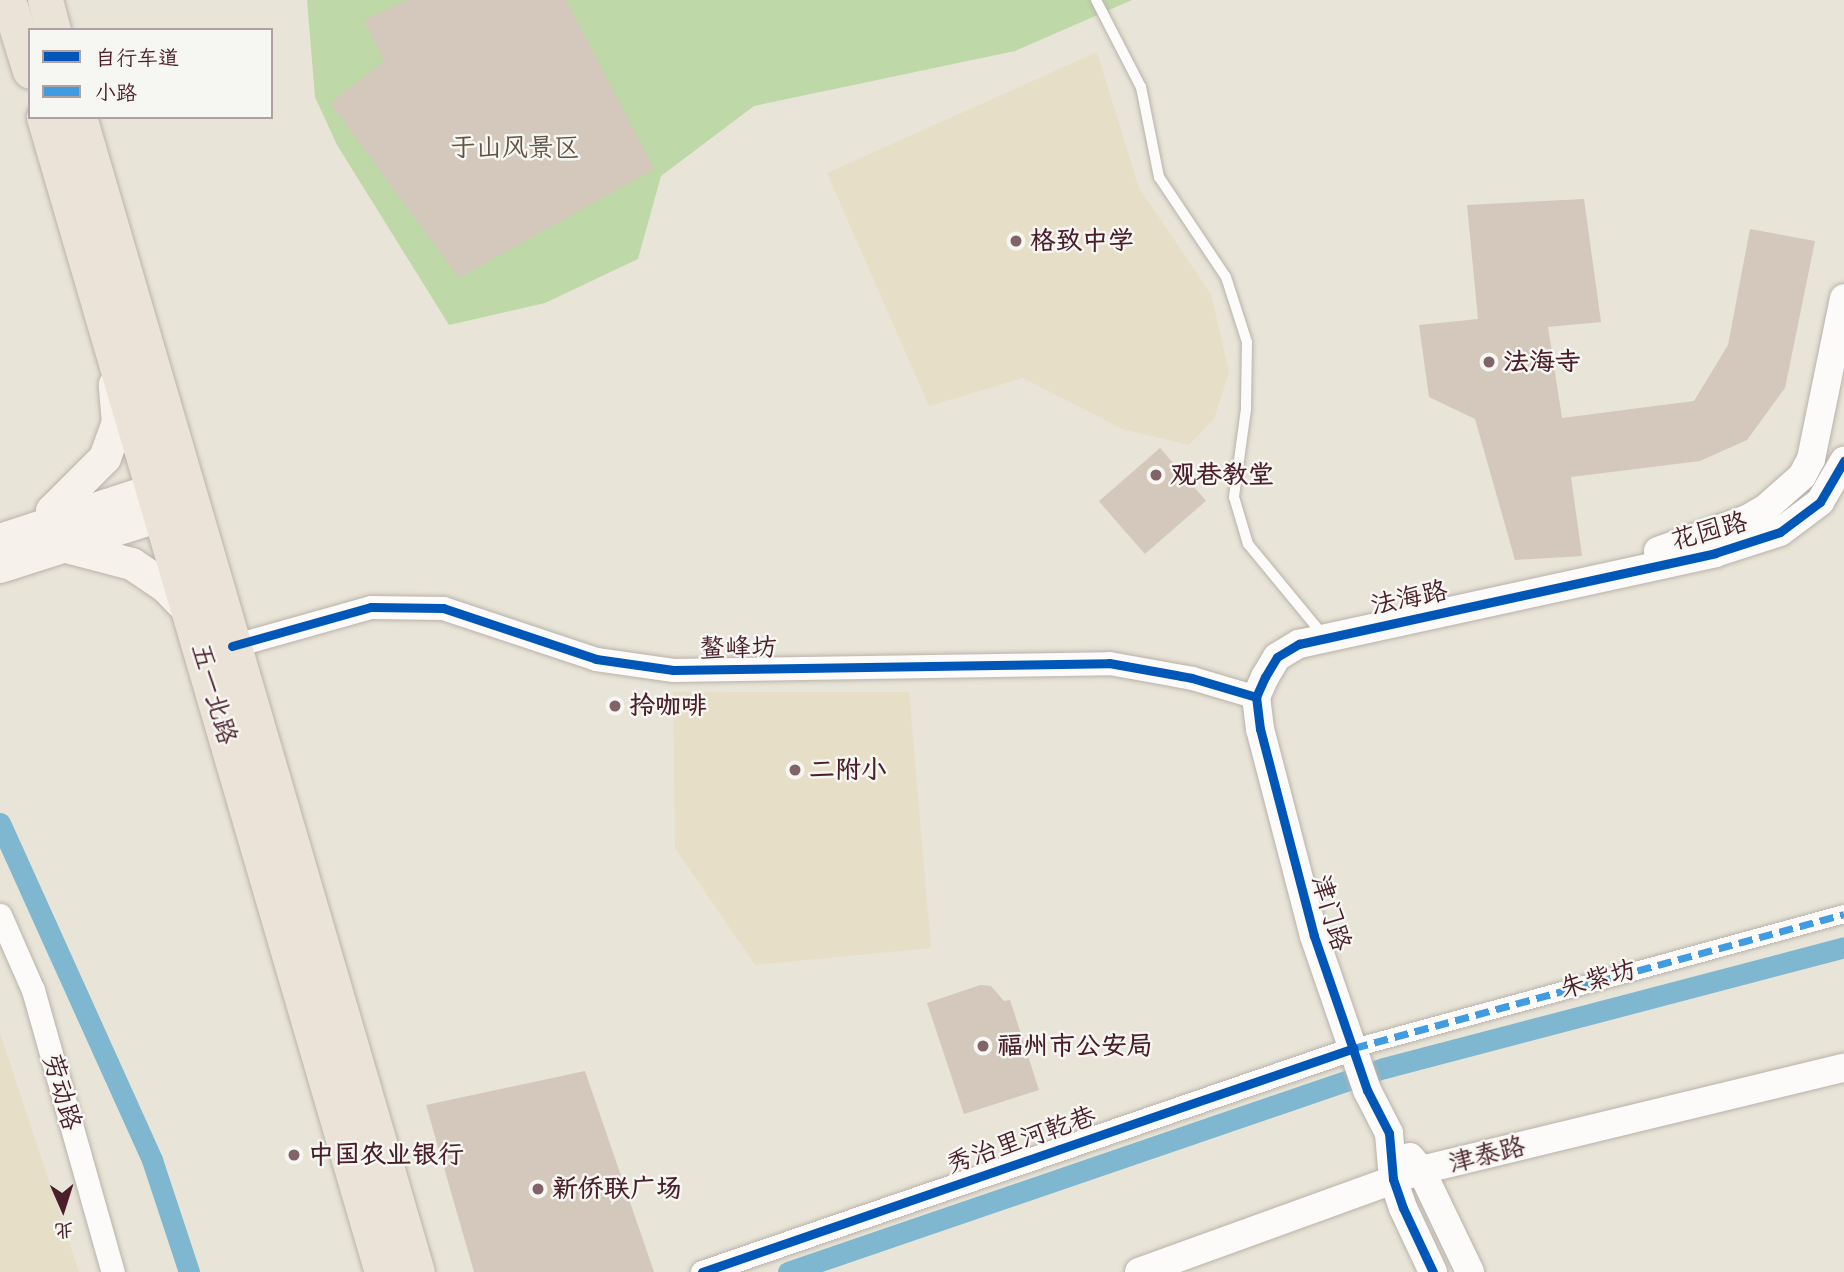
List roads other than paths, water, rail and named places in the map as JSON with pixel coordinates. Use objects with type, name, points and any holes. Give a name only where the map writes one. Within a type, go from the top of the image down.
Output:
[{"type":"main road","points":[[8,0],[28,65]]},
{"type":"main road","points":[[45,0],[52,28]]},
{"type":"main road","name":"五一北路","points":[[45,119],[113,345],[232,646],[417,1272]]},
{"type":"main road","name":"五一北路","points":[[79,119],[174,499],[190,612],[382,1272]]},
{"type":"main road","points":[[58,534],[52,511],[105,458],[118,423],[113,345]]},
{"type":"main road","points":[[0,540],[58,534],[174,499]]},
{"type":"main road","points":[[0,567],[58,534]]},
{"type":"main road","points":[[58,534],[132,564],[166,587],[190,612]]},
{"type":"street","name":"花园路","points":[[1553,589],[1747,519],[1788,491],[1811,459],[1844,298]]},
{"type":"street","name":"花园路","points":[[1553,589],[1715,554],[1780,532],[1821,502],[1844,461]]},
{"type":"street","name":"法海路","points":[[1256,697],[1277,657],[1325,637],[1553,589]]},
{"type":"street","name":"鳌峰坊","points":[[232,646],[371,607],[443,608],[596,659],[673,670],[1109,663],[1192,678],[1256,697]]},
{"type":"street","name":"津门路","points":[[1256,697],[1276,798],[1314,936],[1367,1090],[1389,1133],[1393,1179],[1433,1272]]},
{"type":"street","name":"朱紫坊","points":[[1354,1048],[1844,914]]},
{"type":"street","name":"劳动路","points":[[0,915],[33,990],[113,1272]]},
{"type":"street","name":"秀治里河乾巷","points":[[702,1272],[1354,1048]]},
{"type":"street","name":"津泰路","points":[[1139,1272],[1421,1170],[1844,1068]]},
{"type":"street","points":[[1389,1133],[1421,1170],[1470,1272]]},
{"type":"lane","points":[[1096,0],[1141,87],[1159,177],[1226,277],[1247,342],[1246,409],[1234,497],[1248,544],[1325,637]]},
{"type":"waterway","points":[[0,823],[152,1160],[189,1272]]},
{"type":"waterway","points":[[788,1272],[1384,1068],[1844,947]]},
{"type":"place","name":"格致中学","points":[[1016,241]]},
{"type":"place","name":"法海寺","points":[[1489,362]]},
{"type":"place","name":"观巷教堂","points":[[1156,475]]},
{"type":"place","name":"拎咖啡","points":[[615,706]]},
{"type":"place","name":"二附小","points":[[795,770]]},
{"type":"place","name":"福州市公安局","points":[[983,1046]]},
{"type":"place","name":"中国农业银行","points":[[294,1155]]},
{"type":"place","name":"新侨联广场","points":[[538,1189]]},
{"type":"park label","name":"于山风景区","points":[[515,148]]}]
